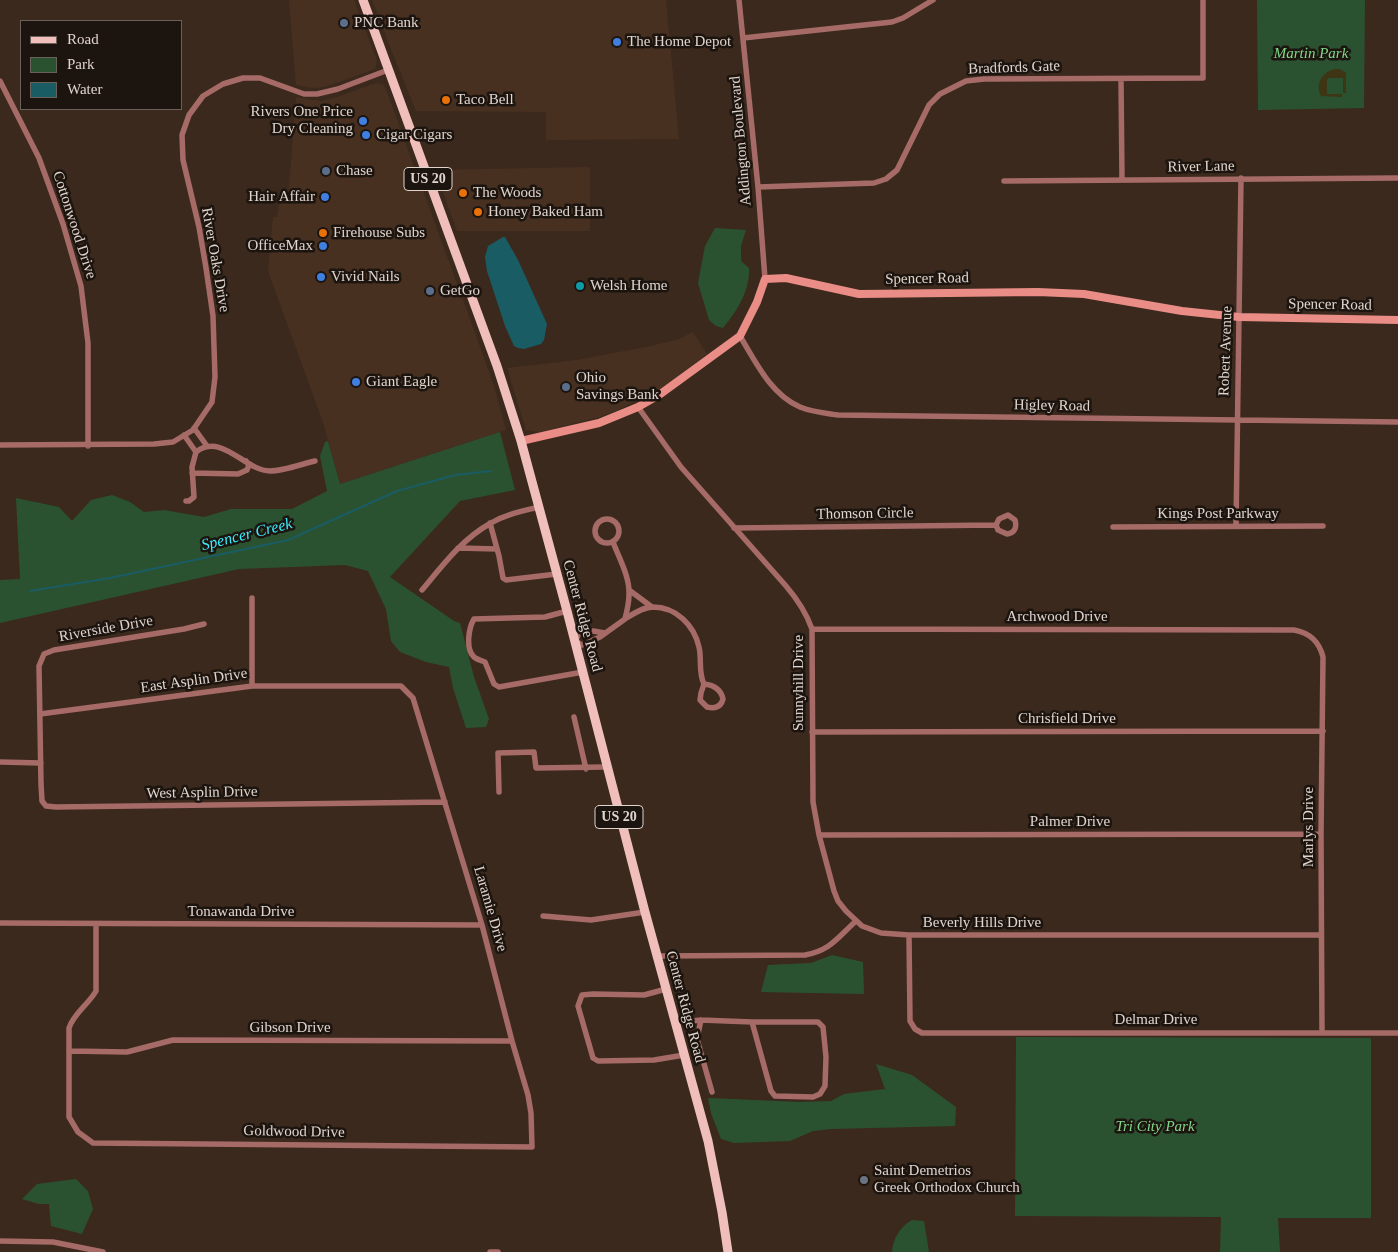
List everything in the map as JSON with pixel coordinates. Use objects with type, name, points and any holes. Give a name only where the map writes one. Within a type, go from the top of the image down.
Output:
[{"type":"main road","name":"Center Ridge Road","points":[[363,0],[496,366],[521,441],[575,641],[644,912],[708,1141],[728,1252]]},
{"type":"street","name":"Addington Boulevard","points":[[739,0],[758,187],[765,280]]},
{"type":"street","points":[[744,38],[892,22],[903,18],[933,0]]},
{"type":"street","name":"Bradfords Gate","points":[[758,187],[874,183],[886,179],[897,170],[929,105],[940,94],[966,81],[984,79],[1203,78],[1203,0]]},
{"type":"street","name":"River Oaks Drive","points":[[0,445],[88,446],[154,444],[173,442],[194,428],[212,402],[215,365],[213,316],[206,268],[199,227],[182,160],[182,135],[189,115],[204,96],[223,84],[243,78],[260,78],[304,94],[317,94],[338,89],[388,70]]},
{"type":"street","points":[[1120,79],[1122,180]]},
{"type":"street","name":"Cottonwood Drive","points":[[0,81],[39,158],[63,224],[81,286],[88,343],[88,446]]},
{"type":"street","name":"Robert Avenue","points":[[1236,525],[1236,420],[1240,317],[1241,178]]},
{"type":"street","name":"River Lane","points":[[1004,181],[1398,178]]},
{"type":"street","name":"Spencer Road","points":[[765,280],[786,278],[859,294],[1038,292],[1084,294],[1182,311],[1240,317],[1398,320]]},
{"type":"street","points":[[521,441],[599,423],[638,407],[689,374],[740,336],[758,302],[765,280]]},
{"type":"street","name":"Higley Road","points":[[740,336],[764,376],[787,400],[816,412],[838,415],[1398,422]]},
{"type":"street","name":"Sunnyhill Drive","points":[[638,407],[681,467],[800,603],[812,629],[813,802],[819,835],[838,901],[856,921]]},
{"type":"street","points":[[194,428],[207,446]]},
{"type":"street","points":[[184,435],[196,452],[192,473],[194,496],[192,500],[186,501]]},
{"type":"street","points":[[196,452],[211,446],[227,451],[262,470],[271,471],[315,461]]},
{"type":"street","points":[[192,473],[238,474],[247,470],[249,465],[246,461]]},
{"type":"street","points":[[422,590],[458,548],[490,523],[539,507]]},
{"type":"street","points":[[608,519],[617,525],[618,536],[613,542],[605,543],[595,536],[595,528],[600,521],[608,519]]},
{"type":"street","points":[[490,523],[498,549],[503,578],[506,580],[557,574]]},
{"type":"street","name":"Thomson Circle","points":[[734,528],[996,525]]},
{"type":"street","name":"Kings Post Parkway","points":[[1113,527],[1323,526]]},
{"type":"street","points":[[613,542],[629,590],[625,619]]},
{"type":"street","points":[[458,548],[498,549]]},
{"type":"street","points":[[629,590],[652,607],[676,613],[692,629],[700,649],[700,675],[704,684],[700,696],[702,703],[710,708],[720,706],[723,700],[720,692],[714,686],[704,684]]},
{"type":"street","points":[[252,598],[252,686]]},
{"type":"street","points":[[605,633],[593,631],[579,634],[575,641],[582,645],[605,633],[638,611],[652,607]]},
{"type":"street","points":[[567,611],[545,617],[477,617],[470,627],[471,652],[474,658],[485,662],[494,684],[499,687],[583,672]]},
{"type":"street","name":"Riverside Drive","points":[[40,714],[39,666],[44,654],[54,650],[184,629],[204,624]]},
{"type":"street","name":"Archwood Drive","points":[[812,629],[1301,631]]},
{"type":"street","name":"Marlys Drive","points":[[1301,631],[1308,634],[1318,643],[1323,657],[1321,834],[1322,1032]]},
{"type":"street","name":"East Asplin Drive","points":[[40,714],[252,686],[401,686]]},
{"type":"street","name":"Laramie Drive","points":[[401,686],[413,698],[482,925],[528,1095],[531,1113],[532,1147]]},
{"type":"street","points":[[0,762],[41,763],[40,714]]},
{"type":"street","points":[[574,717],[586,769]]},
{"type":"street","name":"Chrisfield Drive","points":[[812,732],[1323,731]]},
{"type":"street","points":[[499,792],[498,753],[534,752],[536,768],[586,769],[606,767]]},
{"type":"street","name":"West Asplin Drive","points":[[41,763],[42,801],[46,806],[56,807],[445,802]]},
{"type":"street","name":"Palmer Drive","points":[[819,835],[1321,834]]},
{"type":"street","points":[[543,916],[591,920],[644,912]]},
{"type":"street","points":[[657,956],[805,955],[820,952],[836,941],[856,921]]},
{"type":"street","name":"Beverly Hills Drive","points":[[856,921],[869,929],[881,933],[909,935],[1321,935]]},
{"type":"street","name":"Tonawanda Drive","points":[[0,923],[482,925]]},
{"type":"street","points":[[70,1051],[69,1028],[72,1019],[92,998],[96,991],[96,924]]},
{"type":"street","name":"Delmar Drive","points":[[909,935],[910,1021],[915,1029],[922,1033],[1322,1032],[1398,1034]]},
{"type":"street","points":[[666,989],[644,995],[582,995],[578,1006],[593,1058],[598,1061],[654,1060],[684,1055]]},
{"type":"street","points":[[675,1023],[700,1020],[818,1022],[823,1027],[826,1057],[825,1086],[820,1094],[812,1097],[775,1096],[771,1091],[752,1022]]},
{"type":"street","points":[[700,1020],[697,1039],[712,1092]]},
{"type":"street","name":"Gibson Drive","points":[[70,1051],[127,1052],[173,1040],[512,1041]]},
{"type":"street","name":"Goldwood Drive","points":[[70,1051],[69,1117],[78,1132],[93,1142],[532,1147]]},
{"type":"street","points":[[0,1241],[53,1242],[103,1252]]},
{"type":"street","points":[[490,1252],[498,1252]]},
{"type":"shaded area","points":[[289,0],[354,0],[377,61],[375,69],[325,87],[313,88],[296,85]]},
{"type":"shaded area","points":[[372,0],[666,0],[679,139],[546,140],[546,112],[416,111]]},
{"type":"shaded area","points":[[376,83],[382,84],[385,87],[494,386],[506,430],[340,484],[324,425],[268,271],[273,217],[277,217],[279,204],[288,201],[296,97],[321,101]]},
{"type":"shaded area","points":[[590,167],[590,231],[457,231],[435,170]]},
{"type":"shaded area","points":[[693,332],[707,354],[664,387],[618,410],[599,417],[540,432],[526,430],[507,368],[577,360],[651,346],[679,339]]},
{"type":"green space","name":"Martin Park","points":[[1257,0],[1365,0],[1364,108],[1258,110]]},
{"type":"green space","points":[[715,228],[746,230],[741,246],[741,261],[749,268],[747,285],[738,308],[723,328],[716,326],[709,320],[698,283],[705,246]]},
{"type":"green space","points":[[500,432],[515,490],[460,501],[390,577],[454,621],[460,623],[474,677],[489,719],[486,727],[466,728],[453,688],[449,667],[426,662],[400,652],[391,641],[386,609],[368,571],[345,565],[239,569],[0,623],[0,580],[20,579],[16,498],[59,507],[72,521],[91,500],[112,495],[130,502],[144,512],[164,510],[204,517],[231,509],[292,509],[327,491],[320,456],[325,442],[328,441],[340,484]]},
{"type":"green space","points":[[832,955],[863,962],[864,994],[761,992],[768,965],[811,963]]},
{"type":"green space","name":"Tri City Park","points":[[1016,1037],[1371,1038],[1371,1218],[1278,1218],[1280,1252],[1220,1252],[1221,1217],[1015,1216]]},
{"type":"green space","points":[[876,1064],[912,1075],[956,1107],[955,1126],[831,1129],[813,1131],[790,1141],[734,1143],[721,1139],[711,1113],[708,1098],[799,1102],[831,1101],[844,1094],[885,1089]]},
{"type":"green space","points":[[76,1179],[88,1191],[93,1209],[82,1234],[51,1226],[49,1204],[39,1204],[22,1199],[37,1184]]},
{"type":"green space","points":[[912,1220],[924,1221],[929,1252],[892,1252],[898,1233]]},
{"type":"sand","points":[[1340,69],[1346,73],[1346,93],[1343,93],[1343,78],[1329,78],[1327,80],[1327,94],[1342,94],[1342,97],[1321,96],[1319,83],[1321,79],[1326,73]]},
{"type":"water","points":[[505,237],[518,260],[547,324],[544,340],[541,344],[524,349],[514,346],[505,326],[487,271],[485,257],[488,246]]},
{"type":"waterway","name":"Spencer Creek","points":[[30,591],[110,578],[288,540],[397,491],[455,475],[491,471]]},
{"type":"place","name":"PNC Bank","points":[[344,23]]},
{"type":"place","name":"The Home Depot","points":[[617,42]]},
{"type":"place","name":"Taco Bell","points":[[446,100]]},
{"type":"place","name":"Rivers One Price Dry Cleaning","points":[[363,121]]},
{"type":"place","name":"Cigar Cigars","points":[[366,135]]},
{"type":"place","name":"Chase","points":[[326,171]]},
{"type":"place","name":"The Woods","points":[[463,193]]},
{"type":"place","name":"Hair Affair","points":[[325,197]]},
{"type":"place","name":"Honey Baked Ham","points":[[478,212]]},
{"type":"place","name":"Firehouse Subs","points":[[323,233]]},
{"type":"place","name":"OfficeMax","points":[[323,246]]},
{"type":"place","name":"Vivid Nails","points":[[321,277]]},
{"type":"place","name":"Welsh Home","points":[[580,286]]},
{"type":"place","name":"GetGo","points":[[430,291]]},
{"type":"place","name":"Giant Eagle","points":[[356,382]]},
{"type":"place","name":"Ohio Savings Bank","points":[[566,387]]},
{"type":"place","name":"Saint Demetrios Greek Orthodox Church","points":[[864,1180]]}]
